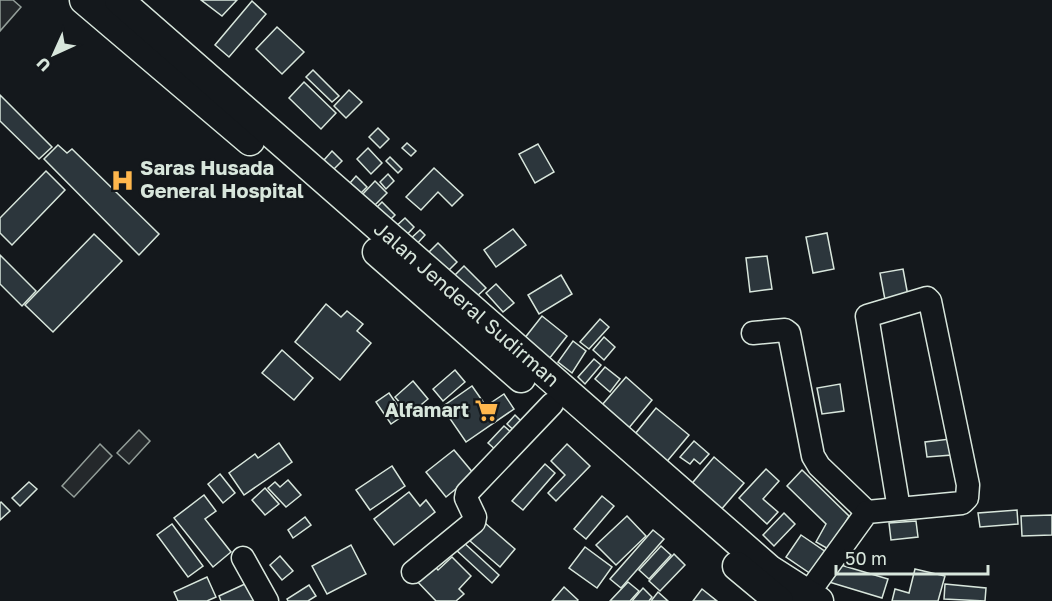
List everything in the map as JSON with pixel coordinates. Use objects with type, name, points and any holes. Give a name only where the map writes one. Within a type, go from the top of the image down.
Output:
[{"type":"main road","name":"Jalan Jenderal Sudirman","points":[[84,0],[254,130]]},
{"type":"main road","name":"Jalan Jenderal Sudirman","points":[[127,3],[254,130],[476,326],[769,570],[813,598]]},
{"type":"main road","name":"Jalan Jenderal Sudirman","points":[[476,326],[552,404],[779,601]]},
{"type":"street","points":[[753,333],[785,330],[789,333],[813,456],[819,466],[867,512],[899,509],[962,503],[968,496],[930,301],[927,298],[867,316],[899,509]]},
{"type":"street","points":[[413,572],[474,522],[475,517],[466,493],[552,404]]},
{"type":"street","points":[[813,598],[867,512]]},
{"type":"street","points":[[243,558],[267,601]]},
{"type":"shaded area","points":[[0,0],[13,0],[21,7],[0,31]]},
{"type":"shaded area","points":[[139,430],[150,441],[129,464],[117,453]]},
{"type":"shaded area","points":[[100,444],[112,456],[74,497],[62,486]]},
{"type":"building","points":[[201,0],[237,0],[222,16]]},
{"type":"building","points":[[252,1],[266,14],[229,57],[215,45]]},
{"type":"building","points":[[277,27],[304,52],[282,74],[256,49]]},
{"type":"building","points":[[313,70],[339,96],[332,102],[306,77]]},
{"type":"building","points":[[304,82],[336,113],[321,129],[289,98]]},
{"type":"building","points":[[349,90],[362,102],[346,118],[334,106]]},
{"type":"building","points":[[0,95],[52,147],[39,159],[0,121]]},
{"type":"building","points":[[378,128],[389,139],[380,148],[369,137]]},
{"type":"building","points":[[407,143],[416,151],[411,156],[402,148]]},
{"type":"building","points":[[538,144],[554,172],[535,183],[519,154]]},
{"type":"building","points":[[58,145],[67,153],[72,149],[159,234],[139,255],[44,159]]},
{"type":"building","points":[[368,148],[382,163],[371,174],[357,159]]},
{"type":"building","points":[[332,151],[342,161],[333,170],[324,160]]},
{"type":"building","points":[[390,157],[402,169],[398,173],[386,161]]},
{"type":"building","points":[[434,168],[463,195],[452,206],[438,192],[421,210],[406,197]]},
{"type":"building","points":[[46,171],[65,190],[12,245],[0,233],[0,218]]},
{"type":"building","points":[[388,174],[394,181],[386,189],[380,182]]},
{"type":"building","points":[[356,176],[367,187],[361,193],[350,183]]},
{"type":"building","points":[[375,181],[387,193],[371,209],[360,197]]},
{"type":"building","points":[[382,202],[395,215],[388,222],[375,209]]},
{"type":"building","points":[[405,218],[414,227],[403,239],[393,229]]},
{"type":"building","points":[[513,229],[526,245],[496,267],[484,250]]},
{"type":"building","points":[[420,230],[425,235],[415,246],[409,240]]},
{"type":"building","points":[[827,233],[834,269],[813,273],[806,237]]},
{"type":"building","points":[[94,234],[122,261],[53,332],[25,305]]},
{"type":"building","points":[[438,243],[457,262],[445,274],[426,255]]},
{"type":"building","points":[[0,255],[36,291],[22,306],[0,284]]},
{"type":"building","points":[[767,256],[772,289],[750,292],[746,258]]},
{"type":"building","points":[[464,266],[486,288],[476,297],[454,276]]},
{"type":"building","points":[[903,269],[908,296],[885,300],[880,273]]},
{"type":"building","points":[[561,275],[572,294],[539,314],[528,295]]},
{"type":"building","points":[[496,284],[514,303],[503,312],[486,293]]},
{"type":"building","points":[[326,304],[341,317],[347,311],[363,324],[357,331],[371,343],[340,380],[295,342]]},
{"type":"building","points":[[542,316],[567,336],[549,359],[524,339]]},
{"type":"building","points":[[600,319],[609,327],[589,349],[580,342]]},
{"type":"building","points":[[604,337],[615,347],[604,360],[593,350]]},
{"type":"building","points":[[573,341],[586,351],[572,373],[558,362]]},
{"type":"building","points":[[282,350],[313,378],[294,400],[262,373]]},
{"type":"building","points":[[594,359],[601,365],[585,384],[578,377]]},
{"type":"building","points":[[605,367],[620,379],[610,392],[595,379]]},
{"type":"building","points":[[455,370],[465,382],[443,401],[433,389]]},
{"type":"building","points":[[626,377],[652,400],[628,429],[602,405]]},
{"type":"building","points":[[413,381],[428,399],[410,414],[395,397]]},
{"type":"building","points":[[840,384],[844,411],[822,414],[817,388]]},
{"type":"building","points":[[472,386],[486,406],[504,394],[514,409],[466,442],[442,407]]},
{"type":"building","points":[[389,393],[404,415],[391,424],[376,402]]},
{"type":"building","points":[[656,408],[689,435],[664,465],[631,439]]},
{"type":"building","points":[[515,415],[524,424],[516,432],[507,424]]},
{"type":"building","points":[[504,426],[513,434],[497,451],[488,443]]},
{"type":"building","points":[[950,439],[952,455],[927,457],[925,442]]},
{"type":"building","points":[[694,441],[709,454],[700,464],[694,459],[690,464],[680,457]]},
{"type":"building","points":[[279,443],[292,462],[244,495],[229,473],[255,454],[258,458]]},
{"type":"building","points":[[567,444],[590,466],[556,501],[548,493],[565,475],[551,461]]},
{"type":"building","points":[[454,450],[474,474],[446,497],[426,472]]},
{"type":"building","points":[[714,457],[744,483],[719,512],[689,487]]},
{"type":"building","points":[[545,464],[555,473],[523,510],[512,501]]},
{"type":"building","points":[[392,466],[405,486],[370,510],[356,490]]},
{"type":"building","points":[[766,469],[779,481],[763,499],[778,512],[767,524],[739,498]]},
{"type":"building","points":[[802,470],[849,516],[830,550],[816,542],[826,524],[787,486]]},
{"type":"building","points":[[220,474],[235,493],[223,503],[208,484]]},
{"type":"building","points":[[288,480],[301,495],[286,507],[268,488],[275,482],[280,487]]},
{"type":"building","points":[[29,482],[37,489],[20,506],[12,498]]},
{"type":"building","points":[[265,488],[279,504],[265,515],[252,500]]},
{"type":"building","points":[[409,492],[420,506],[426,500],[435,512],[394,545],[374,519]]},
{"type":"building","points":[[204,495],[216,511],[205,519],[231,552],[213,567],[174,518]]},
{"type":"building","points":[[602,496],[614,506],[586,539],[574,529]]},
{"type":"building","points":[[0,503],[10,511],[0,520]]},
{"type":"building","points":[[1017,510],[1018,524],[980,527],[978,513]]},
{"type":"building","points":[[784,513],[795,524],[774,546],[763,535]]},
{"type":"building","points":[[1052,515],[1052,535],[1022,536],[1021,516]]},
{"type":"building","points":[[627,516],[646,536],[616,565],[596,545]]},
{"type":"building","points":[[305,517],[311,525],[293,538],[288,530]]},
{"type":"building","points":[[916,521],[918,537],[891,540],[889,523]]},
{"type":"building","points":[[485,523],[515,549],[500,567],[470,541]]},
{"type":"building","points":[[172,524],[203,566],[188,577],[157,535]]},
{"type":"building","points":[[653,530],[664,539],[621,588],[610,579]]},
{"type":"building","points":[[801,535],[826,552],[811,574],[786,557]]},
{"type":"building","points":[[462,541],[499,575],[492,583],[455,549]]},
{"type":"building","points":[[351,545],[366,574],[327,594],[312,566]]},
{"type":"building","points":[[661,546],[671,555],[649,579],[639,570]]},
{"type":"building","points":[[585,547],[612,567],[597,588],[569,568]]},
{"type":"building","points":[[674,554],[685,565],[660,591],[649,581]]},
{"type":"building","points":[[280,556],[293,571],[282,580],[270,565]]},
{"type":"building","points":[[452,557],[471,576],[459,589],[464,594],[456,601],[436,601],[413,577],[430,561],[438,570]]},
{"type":"building","points":[[834,563],[888,579],[882,598],[829,582]]},
{"type":"building","points":[[915,569],[945,576],[938,601],[892,601],[895,589],[909,593]]},
{"type":"building","points":[[207,577],[216,597],[207,601],[178,601],[174,592]]},
{"type":"building","points":[[628,582],[639,591],[630,601],[610,601]]},
{"type":"building","points":[[247,583],[256,601],[221,601],[219,596]]},
{"type":"building","points":[[945,584],[986,588],[985,601],[944,599]]},
{"type":"building","points":[[309,585],[316,596],[308,601],[288,601],[287,599]]},
{"type":"building","points":[[564,587],[578,600],[577,601],[552,601]]},
{"type":"building","points":[[643,588],[652,597],[649,601],[632,601]]},
{"type":"building","points":[[702,589],[717,601],[693,601]]},
{"type":"building","points":[[658,592],[668,601],[651,601]]},
{"type":"place","name":"Saras Husada General Hospital","points":[[122,180]]},
{"type":"place","name":"Alfamart","points":[[487,410]]}]
